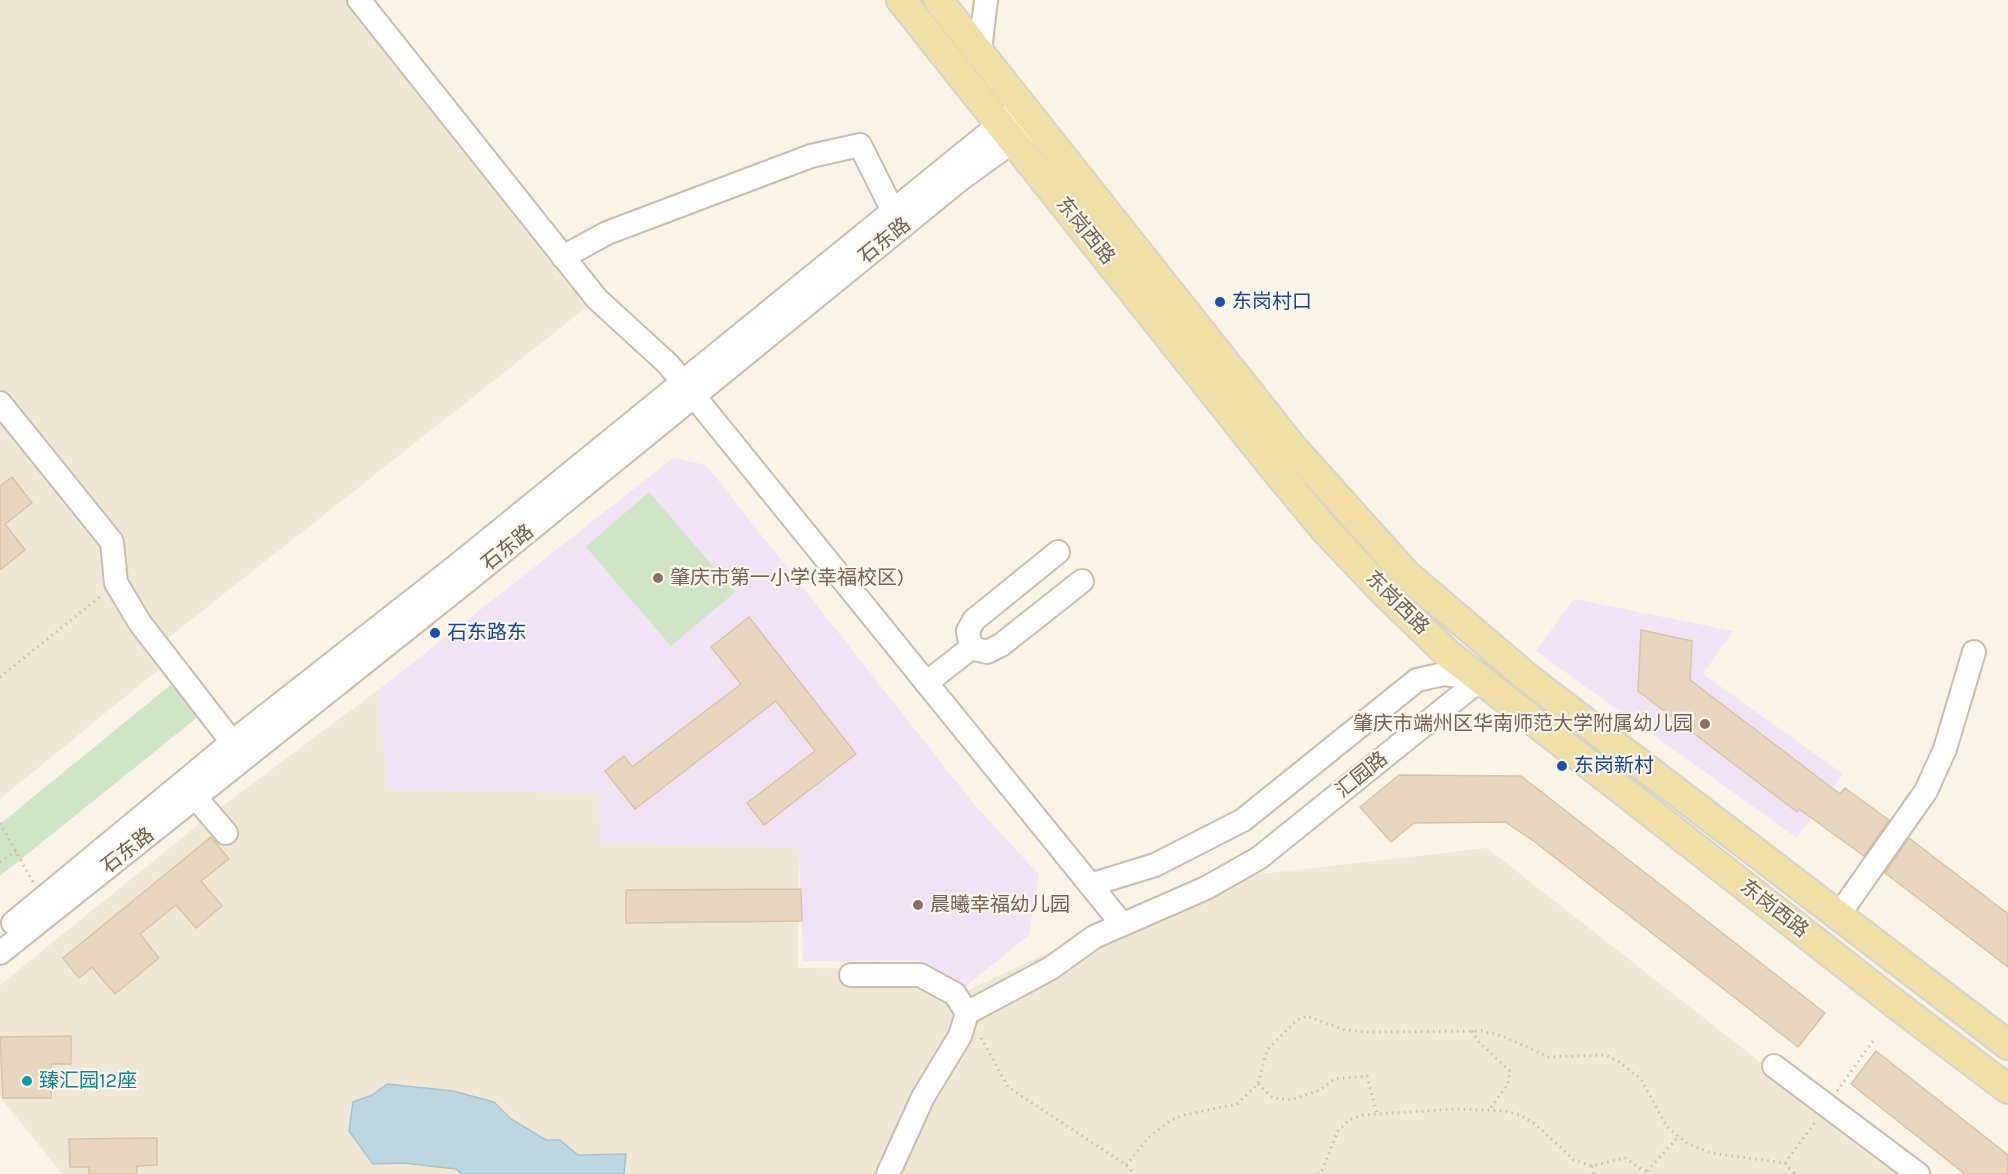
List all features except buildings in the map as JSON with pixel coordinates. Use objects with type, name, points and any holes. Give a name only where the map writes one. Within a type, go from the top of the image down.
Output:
[{"type":"main road","name":"东岗西路","points":[[901,0],[1018,123],[1293,448],[1407,575],[1529,679],[2008,1045]]},
{"type":"main road","name":"东岗西路","points":[[938,0],[980,51],[1018,123],[1326,531],[1448,654],[1898,1006],[2008,1089]]},
{"type":"street","points":[[359,0],[597,299],[668,364],[1122,924]]},
{"type":"street","points":[[980,51],[986,0]]},
{"type":"street","name":"石东路","points":[[0,953],[196,798],[688,389],[892,209],[1018,123]]},
{"type":"street","name":"石东路","points":[[0,934],[232,742],[455,567],[973,170],[1018,123]]},
{"type":"street","points":[[563,257],[607,233],[800,160],[860,145],[892,209]]},
{"type":"street","points":[[0,403],[112,542],[116,584],[140,623],[232,742]]},
{"type":"street","points":[[970,648],[968,631],[974,620],[1058,552]]},
{"type":"street","points":[[970,648],[987,652],[1001,645],[1082,581]]},
{"type":"street","points":[[926,683],[970,648]]},
{"type":"street","points":[[1838,916],[1926,791],[1945,749],[1974,652]]},
{"type":"street","name":"汇园路","points":[[1090,885],[1155,865],[1243,820],[1417,680],[1444,674],[1481,679]]},
{"type":"street","name":"汇园路","points":[[967,1013],[1051,968],[1094,937],[1206,888],[1259,858],[1481,679]]},
{"type":"street","points":[[196,798],[226,833]]},
{"type":"street","points":[[851,975],[920,975],[955,994],[967,1013],[960,1036],[923,1097],[888,1174]]},
{"type":"street","points":[[1774,1066],[1918,1174]]},
{"type":"path","points":[[0,677],[116,584]]},
{"type":"path","points":[[0,823],[17,850],[42,900]]},
{"type":"path","points":[[0,862],[17,850]]},
{"type":"path","points":[[967,1013],[1008,1087],[1126,1165],[1134,1174]]},
{"type":"path","points":[[1126,1165],[1150,1136],[1171,1120],[1184,1114],[1237,1104],[1258,1084],[1268,1050],[1297,1020],[1306,1016],[1345,1029],[1368,1032],[1472,1031],[1503,1036],[1548,1057],[1606,1055],[1641,1079],[1667,1127],[1688,1144],[1711,1153],[1785,1163],[1795,1174]]},
{"type":"path","points":[[1472,1031],[1479,1042],[1510,1071],[1509,1084],[1489,1110]]},
{"type":"path","points":[[1785,1163],[1873,1041]]},
{"type":"path","points":[[1258,1084],[1273,1098],[1291,1100],[1320,1090],[1334,1079],[1367,1076],[1377,1114]]},
{"type":"path","points":[[1317,1174],[1322,1170],[1338,1131],[1349,1120],[1362,1114],[1489,1110],[1520,1114],[1535,1124],[1575,1160],[1592,1166],[1625,1158],[1648,1173],[1679,1136]]},
{"type":"path","points":[[1592,1166],[1593,1174]]},
{"type":"shaded area","points":[[0,0],[359,0],[597,299],[158,646],[169,661],[0,799]]},
{"type":"shaded area","name":"肇庆市第一小学(幸福校区)","points":[[673,458],[706,465],[973,803],[1039,875],[1029,935],[961,990],[918,960],[803,961],[799,848],[601,843],[598,793],[388,790],[377,691]]},
{"type":"shaded area","name":"肇庆市端州区华南师范大学附属幼儿园","points":[[1574,599],[1733,631],[1703,674],[1843,774],[1797,838],[1536,651]]},
{"type":"shaded area","points":[[377,691],[388,790],[598,793],[601,843],[799,848],[798,968],[925,969],[960,994],[1201,881],[1487,848],[1903,1174],[62,1174],[0,1097],[0,985],[210,815]]},
{"type":"green space","points":[[649,492],[735,592],[671,646],[586,547]]},
{"type":"green space","points":[[173,683],[199,716],[0,876],[0,824]]},
{"type":"water","points":[[387,1084],[453,1091],[494,1102],[511,1119],[546,1140],[560,1140],[578,1155],[626,1154],[624,1174],[462,1174],[456,1169],[403,1163],[373,1164],[349,1131],[353,1102],[372,1095]]},
{"type":"place","name":"东岗村口","points":[[1220,302]]},
{"type":"place","name":"肇庆市第一小学(幸福校区)","points":[[658,578]]},
{"type":"place","name":"石东路东","points":[[435,633]]},
{"type":"place","name":"肇庆市端州区华南师范大学附属幼儿园","points":[[1705,724]]},
{"type":"place","name":"东岗新村","points":[[1562,766]]},
{"type":"place","name":"晨曦幸福幼儿园","points":[[918,905]]},
{"type":"place","name":"臻汇园12座","points":[[27,1081]]}]
